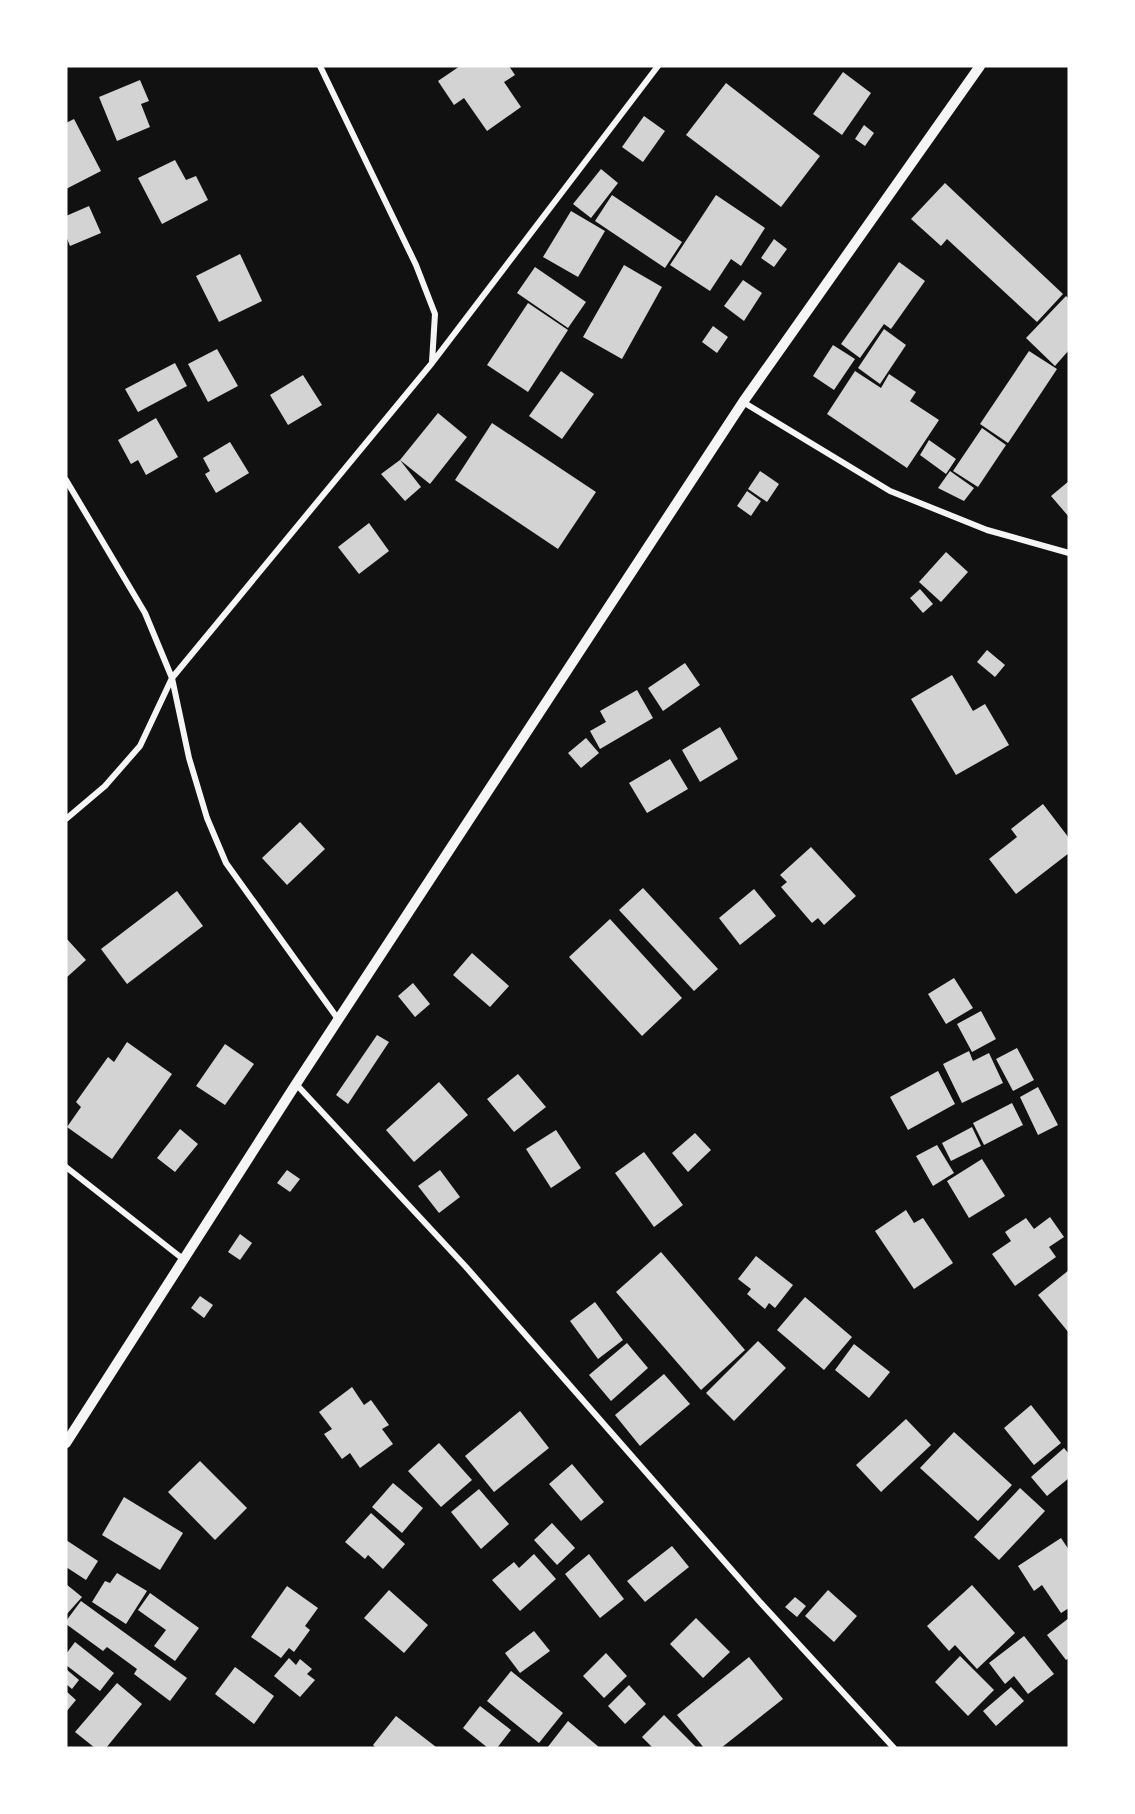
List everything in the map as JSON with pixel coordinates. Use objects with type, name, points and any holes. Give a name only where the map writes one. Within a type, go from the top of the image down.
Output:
[{"type":"street","points":[[320,66],[416,265],[435,314],[432,363]]},
{"type":"street","points":[[66,819],[105,786],[140,746],[172,678],[432,363],[658,66]]},
{"type":"street","points":[[66,1443],[296,1084],[743,402],[980,66]]},
{"type":"street","points":[[743,402],[891,491],[987,530],[1069,554]]},
{"type":"street","points":[[66,480],[145,613],[172,678],[195,778],[207,818],[226,864],[339,1020]]},
{"type":"street","points":[[296,1084],[466,1268],[759,1601],[894,1748]]},
{"type":"street","points":[[66,1167],[183,1259]]},
{"type":"building","points":[[460,66],[509,66],[515,75],[504,82],[521,107],[487,131],[464,98],[454,105],[438,81]]},
{"type":"building","points":[[843,72],[871,93],[842,135],[813,114]]},
{"type":"building","points":[[140,80],[149,101],[141,104],[150,127],[117,141],[99,97]]},
{"type":"building","points":[[726,83],[820,156],[781,207],[686,135]]},
{"type":"building","points":[[644,116],[665,131],[643,162],[622,147]]},
{"type":"building","points":[[74,119],[101,171],[66,189],[66,123]]},
{"type":"building","points":[[864,125],[874,133],[865,146],[855,139]]},
{"type":"building","points":[[175,160],[186,180],[196,176],[208,200],[162,224],[138,178]]},
{"type":"building","points":[[601,169],[618,183],[591,218],[573,204]]},
{"type":"building","points":[[945,183],[1063,294],[1037,322],[947,239],[941,246],[911,219]]},
{"type":"building","points":[[612,195],[682,242],[665,268],[595,221]]},
{"type":"building","points":[[716,195],[765,228],[741,266],[731,259],[710,291],[670,265]]},
{"type":"building","points":[[89,206],[101,233],[70,246],[66,236],[66,216]]},
{"type":"building","points":[[571,211],[605,231],[578,277],[543,257]]},
{"type":"building","points":[[774,239],[787,249],[774,267],[761,258]]},
{"type":"building","points":[[240,254],[262,301],[219,322],[196,276]]},
{"type":"building","points":[[899,262],[925,281],[891,329],[884,324],[860,358],[841,344]]},
{"type":"building","points":[[624,265],[662,287],[622,359],[583,337]]},
{"type":"building","points":[[535,267],[586,302],[568,328],[517,293]]},
{"type":"building","points":[[743,280],[762,293],[744,321],[724,306]]},
{"type":"building","points":[[1066,296],[1069,299],[1069,350],[1055,366],[1026,338]]},
{"type":"building","points":[[528,303],[568,330],[528,392],[487,365]]},
{"type":"building","points":[[713,326],[728,337],[717,353],[702,342]]},
{"type":"building","points":[[884,329],[906,345],[880,384],[858,368]]},
{"type":"building","points":[[833,345],[855,359],[834,390],[813,376]]},
{"type":"building","points":[[217,349],[238,386],[208,402],[188,364]]},
{"type":"building","points":[[1029,351],[1057,369],[1008,443],[980,424]]},
{"type":"building","points":[[175,363],[187,386],[138,412],[125,389]]},
{"type":"building","points":[[561,371],[594,394],[562,439],[529,416]]},
{"type":"building","points":[[855,371],[881,388],[889,374],[916,392],[910,401],[939,420],[907,468],[827,414]]},
{"type":"building","points":[[303,375],[322,405],[288,425],[270,395]]},
{"type":"building","points":[[438,413],[467,437],[430,484],[400,460]]},
{"type":"building","points":[[156,418],[178,457],[146,475],[138,460],[131,464],[118,440]]},
{"type":"building","points":[[492,423],[596,492],[558,549],[455,480]]},
{"type":"building","points":[[982,428],[1006,445],[978,487],[953,471]]},
{"type":"building","points":[[929,440],[956,459],[946,474],[920,455]]},
{"type":"building","points":[[230,442],[249,473],[216,493],[205,474],[210,471],[203,458]]},
{"type":"building","points":[[400,460],[421,487],[405,501],[381,474]]},
{"type":"building","points":[[760,471],[779,484],[767,502],[748,489]]},
{"type":"building","points":[[950,471],[974,488],[964,501],[938,488]]},
{"type":"building","points":[[1069,481],[1069,517],[1051,496]]},
{"type":"building","points":[[747,491],[761,501],[751,516],[737,506]]},
{"type":"building","points":[[369,523],[389,551],[359,574],[338,547]]},
{"type":"building","points":[[946,552],[968,572],[941,602],[919,582]]},
{"type":"building","points":[[920,589],[933,604],[923,613],[910,598]]},
{"type":"building","points":[[987,650],[1005,665],[995,677],[977,662]]},
{"type":"building","points":[[685,663],[700,685],[663,711],[648,688]]},
{"type":"building","points":[[952,675],[973,711],[985,704],[1009,745],[956,775],[911,699]]},
{"type":"building","points":[[637,690],[653,718],[600,749],[590,731],[606,722],[600,711]]},
{"type":"building","points":[[720,727],[738,759],[700,782],[682,750]]},
{"type":"building","points":[[586,738],[599,753],[581,768],[568,753]]},
{"type":"building","points":[[670,759],[688,789],[647,813],[629,783]]},
{"type":"building","points":[[1043,804],[1069,838],[1069,853],[1016,894],[989,859],[1017,837],[1011,829]]},
{"type":"building","points":[[300,822],[325,849],[287,885],[262,858]]},
{"type":"building","points":[[811,847],[856,896],[824,925],[818,918],[812,923],[781,887],[787,882],[780,875]]},
{"type":"building","points":[[643,888],[718,969],[694,991],[619,910]]},
{"type":"building","points":[[754,889],[776,916],[740,945],[719,918]]},
{"type":"building","points":[[177,891],[203,926],[127,984],[101,949]]},
{"type":"building","points":[[610,919],[682,998],[642,1036],[569,957]]},
{"type":"building","points":[[66,938],[86,960],[66,978]]},
{"type":"building","points":[[472,953],[509,986],[490,1007],[453,975]]},
{"type":"building","points":[[954,978],[973,1008],[946,1024],[928,994]]},
{"type":"building","points":[[413,983],[430,1004],[415,1017],[398,996]]},
{"type":"building","points":[[981,1011],[996,1039],[972,1052],[957,1024]]},
{"type":"building","points":[[377,1035],[389,1042],[348,1104],[336,1095]]},
{"type":"building","points":[[127,1042],[172,1074],[112,1159],[67,1127],[81,1107],[76,1102],[108,1057],[114,1062]]},
{"type":"building","points":[[225,1044],[254,1064],[225,1105],[196,1086]]},
{"type":"building","points":[[1017,1048],[1034,1080],[1013,1091],[996,1059]]},
{"type":"building","points":[[969,1051],[973,1061],[989,1053],[1003,1083],[962,1103],[943,1064]]},
{"type":"building","points":[[938,1071],[955,1104],[908,1130],[890,1097]]},
{"type":"building","points":[[518,1074],[546,1107],[514,1132],[487,1099]]},
{"type":"building","points":[[439,1082],[468,1115],[414,1162],[386,1130]]},
{"type":"building","points":[[1038,1087],[1058,1125],[1038,1135],[1020,1097]]},
{"type":"building","points":[[1012,1103],[1023,1125],[984,1145],[973,1123]]},
{"type":"building","points":[[972,1127],[981,1146],[951,1161],[942,1143]]},
{"type":"building","points":[[180,1129],[198,1144],[175,1172],[157,1158]]},
{"type":"building","points":[[556,1130],[581,1168],[551,1188],[526,1149]]},
{"type":"building","points":[[695,1133],[711,1150],[688,1172],[672,1153]]},
{"type":"building","points":[[937,1145],[954,1173],[933,1186],[916,1156]]},
{"type":"building","points":[[644,1152],[683,1205],[654,1227],[615,1173]]},
{"type":"building","points":[[982,1159],[1005,1196],[969,1218],[947,1181]]},
{"type":"building","points":[[287,1170],[300,1179],[290,1192],[277,1183]]},
{"type":"building","points":[[440,1170],[460,1197],[439,1213],[418,1186]]},
{"type":"building","points":[[906,1210],[914,1223],[923,1218],[953,1263],[914,1289],[875,1231]]},
{"type":"building","points":[[1050,1217],[1064,1237],[1049,1247],[1056,1257],[1015,1286],[992,1254],[1011,1241],[1005,1232],[1026,1218],[1034,1229]]},
{"type":"building","points":[[240,1234],[252,1243],[240,1260],[228,1252]]},
{"type":"building","points":[[661,1252],[745,1350],[701,1390],[616,1292]]},
{"type":"building","points":[[756,1256],[793,1285],[775,1308],[769,1303],[765,1309],[747,1294],[751,1289],[738,1279]]},
{"type":"building","points":[[1069,1270],[1069,1333],[1038,1295]]},
{"type":"building","points":[[200,1296],[213,1305],[204,1318],[191,1308]]},
{"type":"building","points":[[805,1297],[852,1337],[824,1370],[777,1330]]},
{"type":"building","points":[[595,1302],[623,1340],[598,1359],[570,1321]]},
{"type":"building","points":[[758,1341],[786,1368],[734,1421],[706,1393]]},
{"type":"building","points":[[627,1343],[648,1368],[611,1401],[589,1375]]},
{"type":"building","points":[[854,1344],[890,1372],[869,1398],[835,1370]]},
{"type":"building","points":[[664,1374],[690,1404],[640,1446],[615,1415]]},
{"type":"building","points":[[352,1387],[364,1405],[371,1400],[389,1425],[382,1429],[393,1444],[360,1468],[350,1453],[342,1459],[324,1434],[332,1429],[319,1412]]},
{"type":"building","points":[[1031,1405],[1061,1443],[1034,1465],[1004,1428]]},
{"type":"building","points":[[520,1411],[549,1448],[494,1492],[465,1456]]},
{"type":"building","points":[[906,1419],[931,1445],[881,1492],[856,1465]]},
{"type":"building","points":[[954,1432],[1012,1485],[978,1521],[920,1468]]},
{"type":"building","points":[[439,1443],[472,1480],[441,1507],[408,1471]]},
{"type":"building","points":[[1064,1448],[1069,1454],[1069,1478],[1047,1496],[1031,1477]]},
{"type":"building","points":[[200,1461],[247,1508],[215,1540],[168,1492]]},
{"type":"building","points":[[572,1464],[604,1502],[581,1521],[549,1484]]},
{"type":"building","points":[[393,1483],[423,1508],[402,1533],[372,1507]]},
{"type":"building","points":[[1020,1488],[1045,1511],[999,1560],[974,1537]]},
{"type":"building","points":[[479,1489],[509,1524],[481,1549],[451,1512]]},
{"type":"building","points":[[124,1497],[183,1533],[160,1570],[102,1535]]},
{"type":"building","points":[[371,1513],[405,1544],[383,1569],[368,1555],[365,1559],[345,1542]]},
{"type":"building","points":[[552,1523],[575,1548],[557,1565],[534,1540]]},
{"type":"building","points":[[1061,1538],[1069,1550],[1069,1608],[1061,1613],[1042,1585],[1034,1591],[1018,1566]]},
{"type":"building","points":[[66,1540],[98,1561],[86,1580],[66,1567]]},
{"type":"building","points":[[672,1546],[689,1567],[645,1602],[627,1581]]},
{"type":"building","points":[[534,1554],[556,1579],[520,1611],[492,1580],[514,1562],[519,1568]]},
{"type":"building","points":[[589,1554],[624,1599],[600,1618],[565,1574]]},
{"type":"building","points":[[117,1573],[147,1591],[126,1624],[92,1602],[105,1581],[110,1583]]},
{"type":"building","points":[[66,1584],[82,1597],[66,1615]]},
{"type":"building","points":[[972,1585],[1015,1633],[977,1669],[955,1645],[949,1651],[927,1626]]},
{"type":"building","points":[[287,1586],[318,1608],[305,1626],[310,1630],[294,1652],[289,1648],[281,1658],[251,1637]]},
{"type":"building","points":[[389,1590],[428,1625],[404,1653],[364,1618]]},
{"type":"building","points":[[828,1590],[857,1616],[834,1642],[805,1616]]},
{"type":"building","points":[[150,1593],[199,1628],[175,1661],[154,1646],[166,1630],[138,1610]]},
{"type":"building","points":[[795,1597],[806,1606],[797,1617],[785,1607]]},
{"type":"building","points":[[81,1601],[187,1678],[170,1701],[134,1674],[137,1669],[107,1647],[103,1651],[66,1624]]},
{"type":"building","points":[[696,1618],[730,1652],[703,1678],[670,1644]]},
{"type":"building","points":[[1069,1618],[1069,1658],[1066,1660],[1047,1635]]},
{"type":"building","points":[[534,1631],[550,1651],[520,1673],[505,1653]]},
{"type":"building","points":[[1024,1636],[1054,1674],[1028,1694],[1014,1676],[1005,1684],[989,1663]]},
{"type":"building","points":[[75,1642],[114,1673],[100,1691],[66,1665],[66,1654]]},
{"type":"building","points":[[606,1653],[627,1676],[604,1698],[583,1676]]},
{"type":"building","points":[[960,1656],[994,1690],[968,1716],[935,1682]]},
{"type":"building","points":[[749,1657],[783,1699],[721,1748],[704,1748],[677,1715]]},
{"type":"building","points":[[289,1658],[296,1665],[300,1659],[312,1669],[307,1674],[315,1680],[300,1697],[274,1676]]},
{"type":"building","points":[[235,1667],[274,1696],[254,1724],[215,1694]]},
{"type":"building","points":[[66,1669],[79,1680],[72,1689],[66,1684]]},
{"type":"building","points":[[511,1671],[563,1713],[539,1743],[487,1701]]},
{"type":"building","points":[[117,1683],[142,1704],[106,1748],[95,1748],[75,1732]]},
{"type":"building","points":[[629,1685],[646,1704],[625,1724],[608,1706]]},
{"type":"building","points":[[1011,1687],[1024,1701],[996,1726],[983,1711]]},
{"type":"building","points":[[66,1691],[76,1700],[66,1712]]},
{"type":"building","points":[[480,1706],[511,1730],[497,1748],[488,1748],[463,1728]]},
{"type":"building","points":[[664,1715],[697,1748],[653,1748],[642,1737]]},
{"type":"building","points":[[396,1716],[436,1747],[376,1748],[373,1745]]},
{"type":"building","points":[[568,1721],[600,1748],[547,1748]]}]
